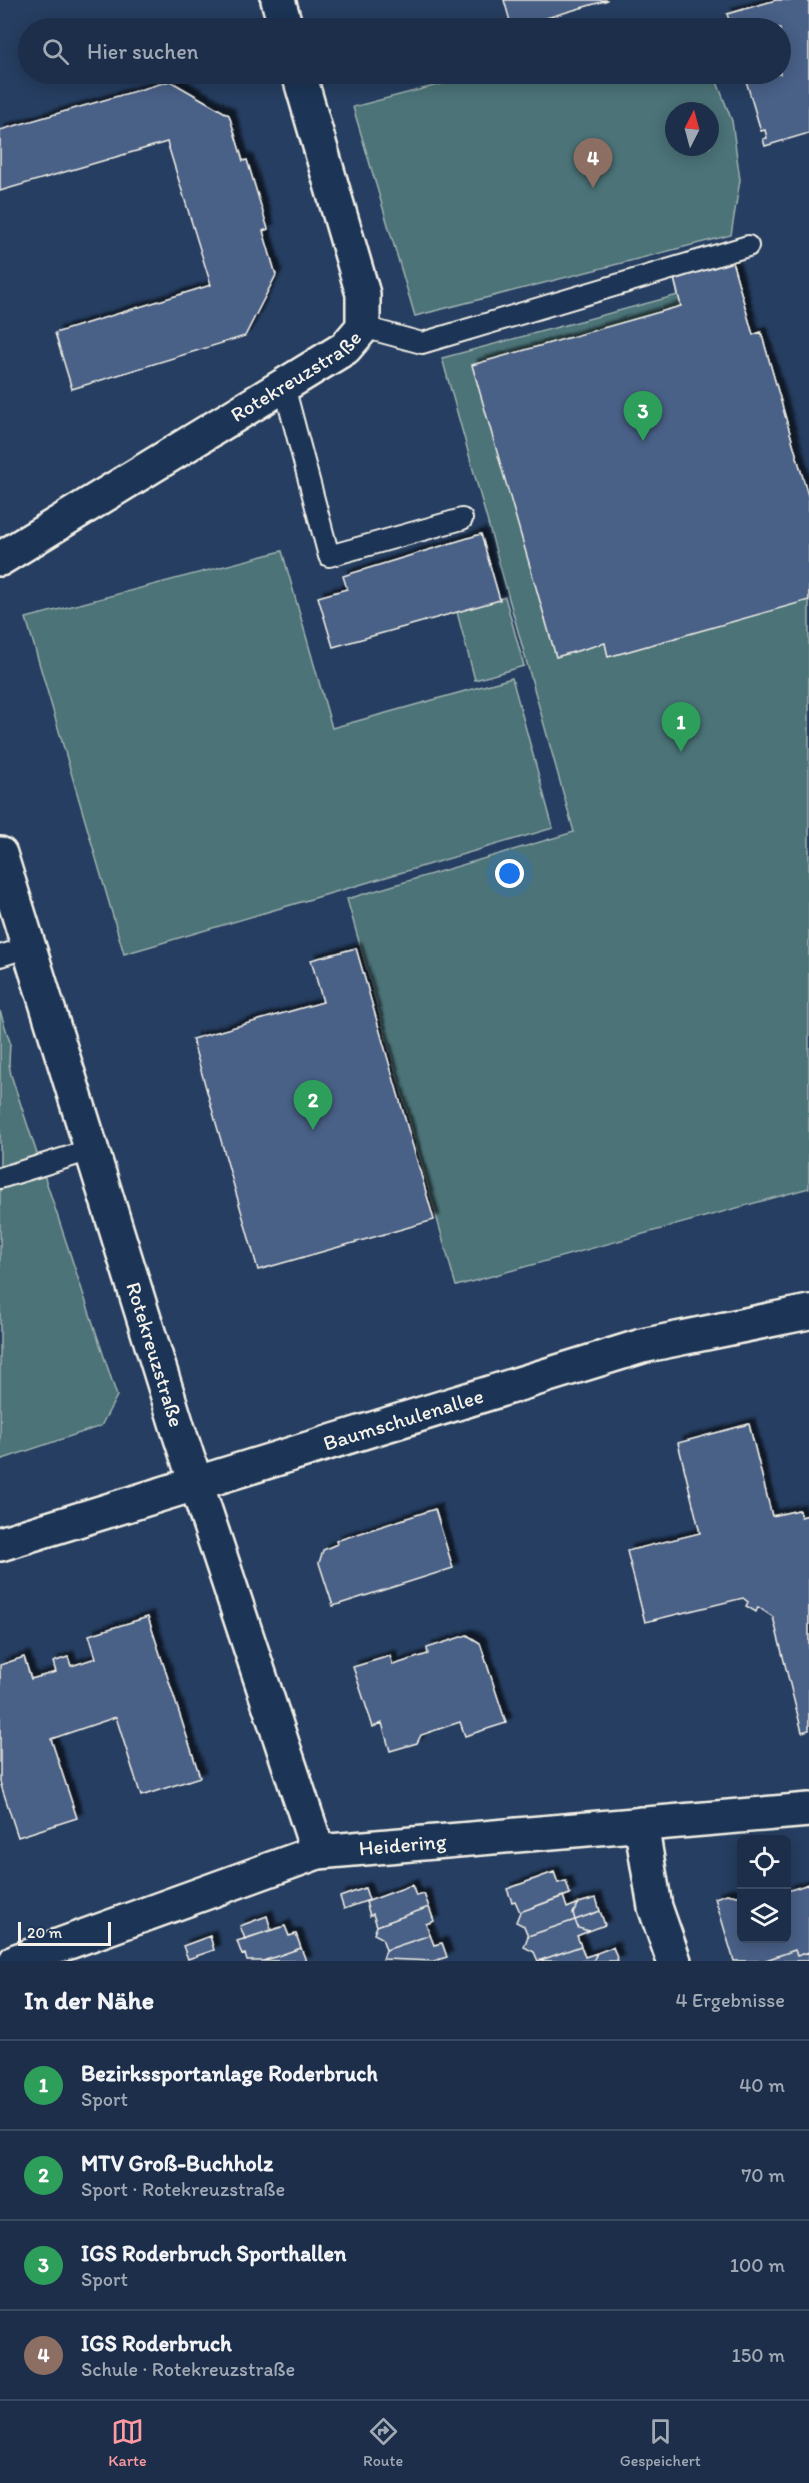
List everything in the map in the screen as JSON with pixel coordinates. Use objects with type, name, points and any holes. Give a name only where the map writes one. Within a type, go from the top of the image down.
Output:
[{"type":"street","points":[[278,0],[283,18]]},
{"type":"street","name":"Rotekreuzstraße","points":[[0,559],[345,348],[363,327],[363,294],[302,84]]},
{"type":"street","name":"Rotekreuzstraße","points":[[0,854],[14,951],[92,1150],[170,1404],[318,1852]]},
{"type":"street","name":"Baumschulenallee","points":[[0,1544],[642,1346],[809,1312]]},
{"type":"street","name":"Heidering","points":[[16,1961],[318,1852],[809,1810]]},
{"type":"street","points":[[641,1824],[655,1907],[674,1961]]},
{"type":"lane","points":[[363,327],[422,343],[748,246]]},
{"type":"lane","points":[[284,386],[329,556],[462,519]]},
{"type":"lane","points":[[0,1178],[92,1150]]},
{"type":"green space","points":[[442,84],[718,84],[732,121],[740,180],[731,235],[415,316],[353,107]]},
{"type":"green space","points":[[732,261],[753,334],[761,332],[809,499],[809,1188],[456,1286],[347,899],[574,832],[442,358],[678,295],[674,278]]},
{"type":"green space","points":[[282,551],[332,728],[512,678],[553,828],[124,954],[26,618]]},
{"type":"green space","points":[[505,597],[524,666],[475,680],[457,612]]},
{"type":"green space","points":[[0,1011],[10,1042],[11,1075],[117,1396],[101,1426],[0,1460]]},
{"type":"building","points":[[504,0],[608,0],[546,18],[509,18]]},
{"type":"building","points":[[776,0],[809,0],[809,133],[765,146],[763,139],[767,138],[765,130],[761,131],[747,84],[791,84],[791,18],[728,18],[727,14]]},
{"type":"building","points":[[160,84],[175,84],[229,115],[243,161],[247,160],[268,229],[263,231],[276,275],[245,336],[72,389],[55,333],[211,285],[167,142],[0,191],[0,130]]},
{"type":"building","points":[[732,261],[753,335],[761,332],[809,499],[809,600],[608,657],[605,643],[556,657],[472,365],[681,306],[674,278]]},
{"type":"building","points":[[481,534],[500,600],[333,647],[318,597],[347,589],[343,576]]},
{"type":"building","points":[[356,948],[434,1220],[258,1270],[192,1039],[323,1002],[311,960]]},
{"type":"building","points":[[749,1424],[772,1516],[799,1510],[801,1517],[809,1515],[809,1730],[802,1732],[773,1617],[758,1607],[756,1612],[746,1606],[748,1602],[743,1598],[645,1622],[627,1551],[700,1533],[678,1443]]},
{"type":"building","points":[[435,1509],[453,1568],[333,1606],[319,1563],[323,1550],[337,1544],[336,1541]]},
{"type":"building","points":[[148,1617],[200,1777],[141,1796],[116,1717],[51,1739],[77,1818],[18,1837],[0,1782],[0,1665],[24,1657],[31,1679],[56,1672],[53,1662],[68,1657],[71,1666],[96,1658],[89,1635]]},
{"type":"building","points":[[467,1635],[480,1643],[506,1723],[465,1736],[460,1722],[421,1735],[417,1743],[390,1751],[382,1723],[373,1727],[353,1667],[390,1656],[393,1665],[428,1654],[427,1648]]},
{"type":"building","points":[[554,1872],[558,1883],[566,1881],[570,1894],[520,1912],[515,1901],[512,1902],[507,1889]]},
{"type":"building","points":[[809,1884],[809,1952],[797,1956],[795,1950],[763,1961],[734,1961],[715,1898],[727,1894],[737,1896],[737,1943],[791,1943],[791,1890]]},
{"type":"building","points":[[412,1885],[416,1896],[424,1894],[429,1907],[377,1926],[373,1914],[370,1916],[366,1902]]},
{"type":"building","points":[[365,1888],[369,1900],[344,1909],[340,1897]]},
{"type":"building","points":[[563,1896],[567,1908],[579,1903],[573,1913],[575,1920],[528,1936],[524,1926],[516,1922],[520,1912]]},
{"type":"building","points":[[596,1898],[600,1911],[575,1920],[573,1913],[579,1903]]},
{"type":"building","points":[[429,1907],[434,1921],[426,1924],[430,1935],[386,1950],[382,1938],[374,1934],[377,1926]]},
{"type":"building","points":[[600,1911],[605,1925],[589,1931],[578,1928],[575,1920]]},
{"type":"building","points":[[267,1916],[271,1930],[245,1939],[240,1926]]},
{"type":"building","points":[[575,1920],[578,1928],[589,1931],[577,1936],[581,1946],[538,1961],[534,1952],[524,1947],[528,1936]]},
{"type":"building","points":[[285,1926],[289,1936],[296,1934],[301,1948],[263,1961],[247,1961],[245,1954],[242,1955],[237,1941]]},
{"type":"building","points":[[430,1935],[434,1945],[442,1943],[447,1957],[434,1961],[383,1959],[386,1950]]},
{"type":"building","points":[[210,1936],[214,1950],[188,1959],[183,1946]]},
{"type":"building","points":[[581,1946],[585,1957],[597,1953],[593,1961],[538,1961]]},
{"type":"building","points":[[613,1947],[618,1961],[593,1961],[597,1953]]},
{"type":"building","points":[[301,1948],[306,1961],[263,1961]]},
{"type":"building","points":[[795,1950],[797,1956],[809,1952],[809,1961],[763,1961]]},
{"type":"place","name":"IGS Roderbruch","points":[[593,188]]},
{"type":"place","name":"IGS Roderbruch Sporthallen","points":[[643,441]]},
{"type":"place","name":"Bezirkssportanlage Roderbruch","points":[[681,752]]},
{"type":"place","name":"MTV Groß-Buchholz","points":[[313,1130]]}]
